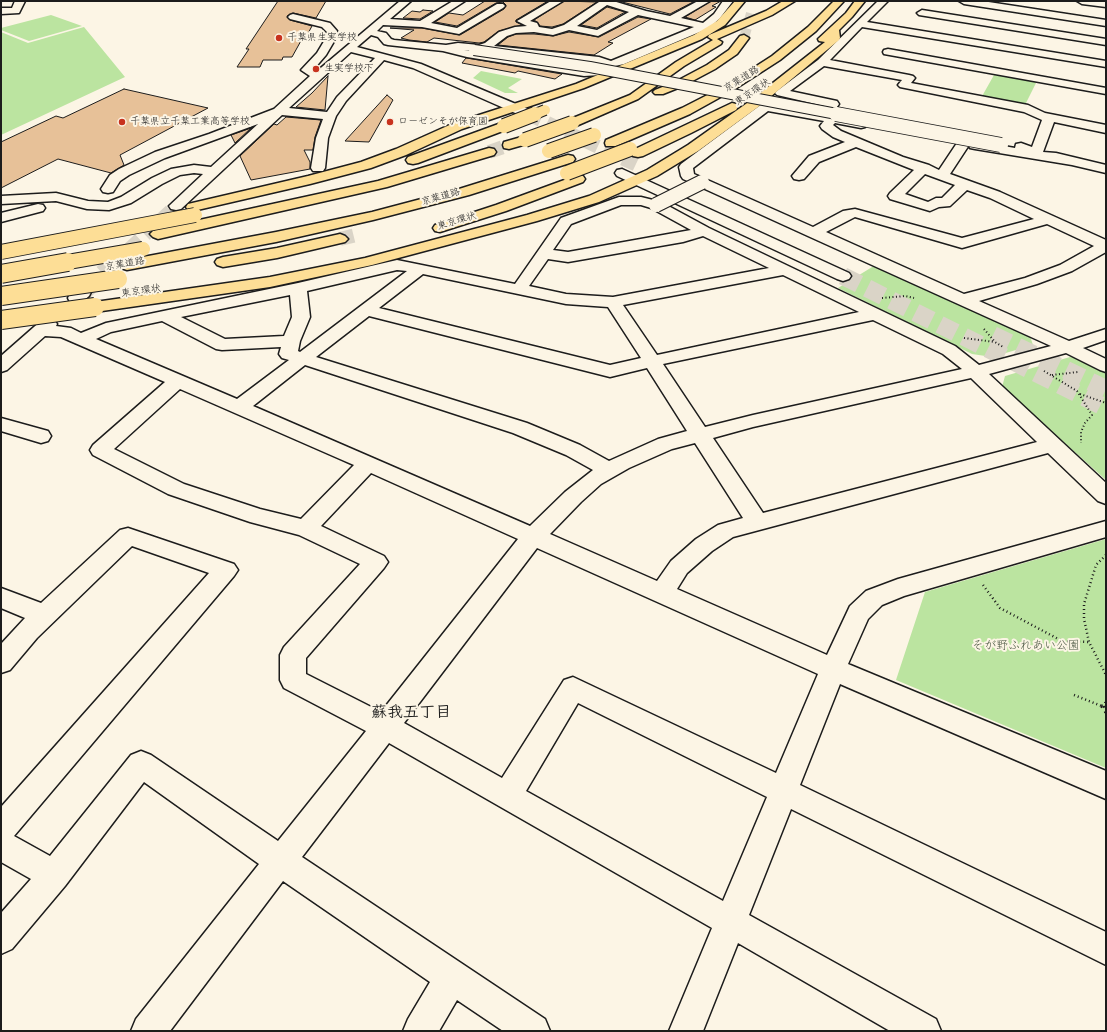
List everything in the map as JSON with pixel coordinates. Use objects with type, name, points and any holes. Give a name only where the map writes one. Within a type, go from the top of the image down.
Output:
[{"type":"highway","points":[[1,246],[79,232],[177,204],[263,201],[339,182],[414,160],[580,86],[698,37],[721,23],[740,1]]},
{"type":"highway","points":[[1,252],[177,204],[316,179],[366,165],[401,152],[458,126],[498,112],[509,117],[552,107],[768,13],[790,1]]},
{"type":"highway","name":"京葉道路","points":[[468,176],[549,152],[602,139],[686,111],[748,77],[776,58],[812,29],[839,1]]},
{"type":"highway","name":"東京環状","points":[[1,312],[244,275],[383,243],[464,221],[571,170],[636,162],[691,123],[708,119],[752,95],[791,66],[834,29],[849,15],[860,1]]},
{"type":"highway","points":[[849,15],[865,9],[872,1]]},
{"type":"highway","points":[[619,104],[656,82],[680,64],[712,45],[760,20],[768,13]]},
{"type":"highway","points":[[652,173],[698,145],[793,73],[835,38],[834,29]]},
{"type":"highway","points":[[509,146],[619,104],[661,92],[679,84],[711,67],[733,52],[744,38]]},
{"type":"highway","name":"京葉道路","points":[[682,97],[718,78]]},
{"type":"highway","points":[[1,264],[158,234],[337,195],[390,182],[489,152]]},
{"type":"highway","name":"京葉道路","points":[[1,286],[127,265],[276,237],[373,216],[464,192],[571,170],[582,154]]},
{"type":"highway","points":[[1,319],[19,317],[86,299],[222,290],[270,282],[366,262],[547,214],[594,199],[636,162]]},
{"type":"highway","points":[[404,222],[571,170]]},
{"type":"highway","name":"京葉道路","points":[[426,188],[453,181]]},
{"type":"highway","name":"京葉道路","points":[[1,274],[270,225],[345,208]]},
{"type":"highway","points":[[1,296],[208,265],[277,253],[340,239]]},
{"type":"street","points":[[1,10],[16,11],[20,1]]},
{"type":"street","points":[[1,218],[48,206],[87,214],[100,214],[124,209],[147,198],[177,204],[243,146],[317,76],[406,1]]},
{"type":"street","points":[[422,24],[460,1]]},
{"type":"street","points":[[534,29],[533,25],[522,21],[558,1]]},
{"type":"street","points":[[672,19],[705,1]]},
{"type":"street","points":[[477,49],[599,60],[610,64],[620,62],[705,26],[717,16],[728,1]]},
{"type":"street","points":[[883,1],[822,62],[781,93],[918,124],[1000,140],[1036,153]]},
{"type":"street","points":[[964,1],[1106,23]]},
{"type":"street","points":[[1082,1],[1106,4]]},
{"type":"street","points":[[477,49],[489,45],[503,34],[515,30],[534,29],[554,32],[568,27],[605,2],[637,12],[705,26]]},
{"type":"street","points":[[381,22],[422,24],[459,31],[500,6]]},
{"type":"street","points":[[870,70],[925,10],[1106,42]]},
{"type":"street","points":[[444,12],[481,17]]},
{"type":"street","points":[[568,27],[598,33],[637,12]]},
{"type":"street","points":[[293,16],[326,25],[332,31],[331,38],[321,55],[307,70],[317,76]]},
{"type":"street","points":[[860,24],[1106,64]]},
{"type":"street","points":[[370,32],[382,35],[388,42],[445,48],[467,54],[593,73],[600,72],[609,67],[610,64]]},
{"type":"street","points":[[445,48],[458,46],[590,67],[1001,144],[1106,169]]},
{"type":"street","points":[[350,49],[417,66],[509,117],[526,113]]},
{"type":"street","points":[[350,49],[426,80],[498,112]]},
{"type":"street","points":[[888,52],[1106,91]]},
{"type":"street","points":[[318,168],[322,138],[330,116],[341,99],[378,60]]},
{"type":"street","points":[[822,62],[909,78],[904,85],[1028,109],[1033,113],[1049,118],[1106,129]]},
{"type":"street","points":[[522,72],[534,64]]},
{"type":"street","points":[[1028,109],[1042,79]]},
{"type":"street","points":[[783,110],[796,96]]},
{"type":"street","points":[[1071,160],[964,143],[766,107],[686,167],[688,176],[1068,347],[1106,366]]},
{"type":"street","points":[[108,189],[115,178],[124,172],[172,150],[213,137],[280,110],[330,116]]},
{"type":"street","points":[[1036,153],[1049,118]]},
{"type":"street","points":[[831,119],[826,126],[837,134],[898,160],[924,168],[965,184],[1049,219],[1106,246]]},
{"type":"street","points":[[213,137],[243,146]]},
{"type":"street","points":[[799,176],[814,159],[856,142]]},
{"type":"street","points":[[942,175],[964,143]]},
{"type":"street","points":[[636,162],[847,272],[652,173],[636,162]]},
{"type":"street","points":[[622,173],[636,162]]},
{"type":"street","points":[[924,168],[895,196],[930,207],[936,202],[945,203],[965,184]]},
{"type":"street","points":[[1,200],[56,198],[69,199],[87,205],[109,206],[126,200],[157,181],[176,172],[194,169],[214,172]]},
{"type":"street","points":[[656,206],[702,182]]},
{"type":"street","points":[[519,290],[566,221],[619,201],[641,201],[656,206],[785,270],[878,306],[949,350],[1106,496]]},
{"type":"street","points":[[813,233],[848,214],[854,213],[962,243],[1049,219]]},
{"type":"street","points":[[1087,237],[1106,230]]},
{"type":"street","points":[[544,254],[568,257],[683,237],[704,231]]},
{"type":"street","points":[[962,300],[1031,281],[1066,268],[1106,246]]},
{"type":"street","points":[[81,339],[106,328],[298,288],[397,265],[566,299],[613,302],[785,270]]},
{"type":"street","points":[[239,407],[420,269]]},
{"type":"street","points":[[298,288],[301,317],[291,341],[288,354],[520,428],[573,450],[601,466],[606,472]]},
{"type":"street","points":[[613,302],[757,522]]},
{"type":"street","points":[[366,310],[610,371],[878,306]]},
{"type":"street","points":[[165,316],[222,345],[291,341]]},
{"type":"street","points":[[2,364],[44,327],[50,330],[65,332],[239,407],[832,669],[1106,785]]},
{"type":"street","points":[[148,1031],[533,538],[573,497],[594,479],[622,463],[665,444],[753,421],[1004,365],[1068,347],[1106,334]]},
{"type":"street","points":[[178,381],[100,450],[176,489],[258,516],[305,528],[376,562],[293,655],[294,680],[385,727],[924,1031]]},
{"type":"street","points":[[1,424],[41,436]]},
{"type":"street","points":[[661,594],[679,567],[704,545],[726,531],[1051,445]]},
{"type":"street","points":[[305,528],[368,464]]},
{"type":"street","points":[[686,1031],[832,669],[859,613],[874,598],[898,588],[1106,529]]},
{"type":"street","points":[[1,662],[44,615],[128,536],[226,570],[1,829]]},
{"type":"street","points":[[1,598],[44,615]]},
{"type":"street","points":[[507,796],[573,688],[1106,949]]},
{"type":"street","points":[[1,938],[54,875],[141,764],[280,861],[533,1031]]},
{"type":"street","points":[[1,845],[54,875]]},
{"type":"street","points":[[420,1031],[452,977]]},
{"type":"path","points":[[878,306],[905,296],[920,300]]},
{"type":"path","points":[[980,325],[995,342],[1076,390],[1080,394],[1092,415],[1085,423],[1081,432],[1081,442],[1084,447]]},
{"type":"path","points":[[1051,376],[1083,371]]},
{"type":"path","points":[[1080,394],[1106,403]]},
{"type":"path","points":[[1106,555],[1096,565],[1084,604],[1084,619],[1089,642],[1106,675]]},
{"type":"path","points":[[971,568],[1000,608],[1062,641],[1089,642]]},
{"type":"path","points":[[1074,695],[1104,708]]},
{"type":"path","points":[[1106,700],[1104,708],[1106,713]]},
{"type":"green space","points":[[51,15],[82,26],[29,41],[1,30],[1,28]]},
{"type":"green space","points":[[84,27],[125,77],[1,135],[1,32],[28,43]]},
{"type":"green space","points":[[481,71],[522,79],[508,88],[518,93],[505,93],[473,78]]},
{"type":"green space","points":[[994,75],[1033,81],[1036,83],[1025,105],[981,98]]},
{"type":"green space","points":[[877,264],[1029,333],[1033,345],[992,357],[972,354],[838,288]]},
{"type":"green space","points":[[1070,357],[1086,359],[1106,369],[1106,480],[1002,387],[1005,376]]},
{"type":"green space","name":"そが野ふれあい公園","points":[[1106,539],[1106,768],[896,680],[925,592]]},
{"type":"building","points":[[278,1],[326,1],[316,18],[293,13],[287,16],[290,20],[312,26],[305,39],[302,39],[292,57],[283,57],[282,60],[263,60],[260,67],[237,67],[249,49],[246,49]]},
{"type":"building","points":[[485,1],[548,1],[516,20],[516,22],[522,25],[499,31],[484,42],[479,43],[434,38],[427,42],[409,40],[401,38],[414,30],[390,28],[422,28],[460,35],[504,9],[506,5],[503,2],[496,3],[457,26],[435,22],[449,13],[463,15]]},
{"type":"building","points":[[564,1],[597,2],[563,24],[552,27],[540,26],[534,20]]},
{"type":"building","points":[[618,1],[695,1],[670,14]]},
{"type":"building","points":[[711,1],[721,1],[712,6],[716,7],[695,20],[685,17]]},
{"type":"building","points":[[607,7],[625,12],[597,28],[581,25]]},
{"type":"building","points":[[423,10],[433,11],[420,19],[403,18],[412,11],[420,12]]},
{"type":"building","points":[[638,17],[651,19],[608,42],[613,43],[594,55],[498,45],[508,37],[516,34],[553,36],[569,32],[599,37]]},
{"type":"building","points":[[466,58],[562,74],[555,79],[518,71],[515,73],[462,63]]},
{"type":"building","points":[[328,76],[325,110],[296,107],[312,93]]},
{"type":"building","points":[[124,89],[208,108],[120,155],[124,165],[111,173],[58,159],[1,188],[1,142],[56,116],[63,118]]},
{"type":"building","points":[[387,95],[393,100],[369,142],[345,141]]},
{"type":"building","points":[[286,117],[321,120],[315,137],[313,150],[304,150],[310,162],[310,169],[251,180],[240,156],[274,124],[277,125]]},
{"type":"building","points":[[251,128],[235,143],[231,135]]},
{"type":"tunnel","points":[[744,38],[752,10]]},
{"type":"tunnel","points":[[528,114],[639,166]]},
{"type":"tunnel","points":[[489,152],[509,145]]},
{"type":"tunnel","points":[[114,263],[176,206]]},
{"type":"tunnel","points":[[340,239],[360,234]]},
{"type":"tunnel","points":[[83,292],[115,262]]},
{"type":"tunnel","points":[[843,276],[1106,408]]},
{"type":"tunnel","points":[[993,335],[1106,389]]},
{"type":"place","name":"千葉県生実学校","points":[[279,38]]},
{"type":"place","name":"生実学校下","points":[[316,69]]},
{"type":"place","name":"千葉県立千葉工業高等学校","points":[[122,122]]},
{"type":"place","name":"ローゼンそが保育園","points":[[390,122]]},
{"type":"district","name":"蘇我五丁目","points":[[411,714]]}]
